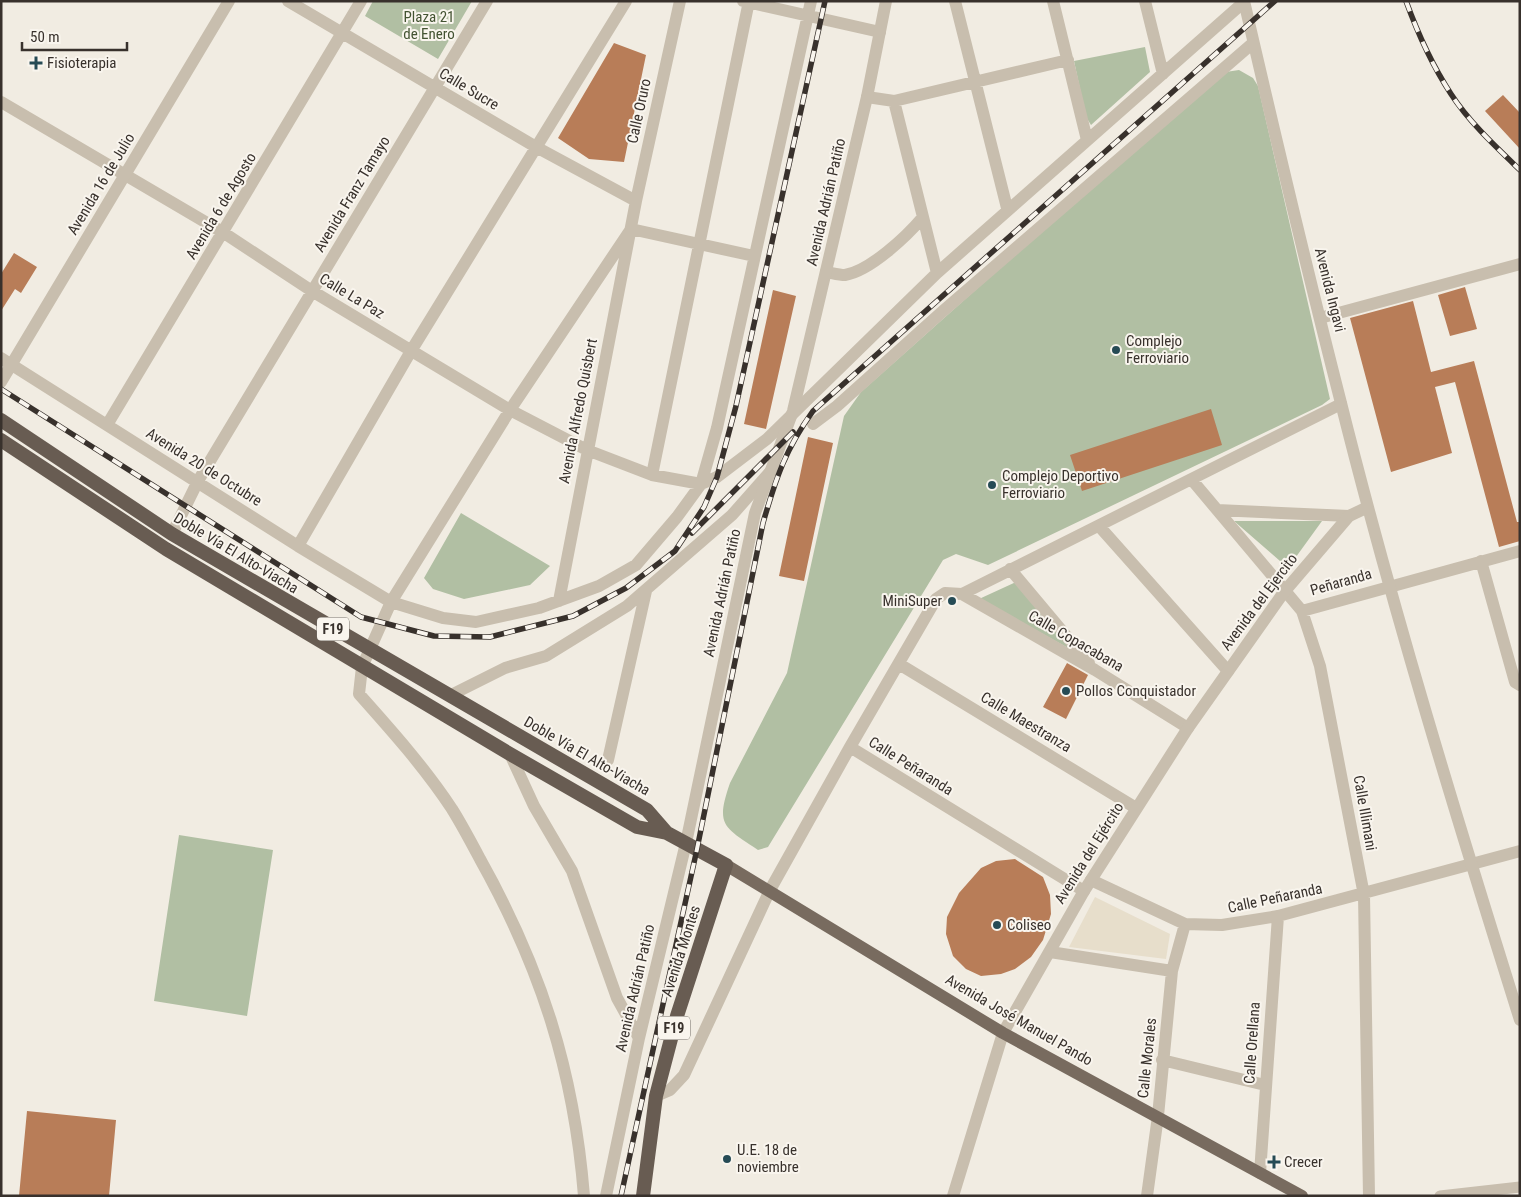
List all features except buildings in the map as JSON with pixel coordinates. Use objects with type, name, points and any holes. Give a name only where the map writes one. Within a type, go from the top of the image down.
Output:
[{"type":"highway","name":"Doble Vía El Alto-Viacha","points":[[1,420],[172,534],[647,810],[667,833]]},
{"type":"highway","name":"F19","points":[[1,440],[166,549],[510,754],[637,827],[667,833],[726,865]]},
{"type":"highway","name":"Avenida Montes","points":[[643,1196],[656,1096],[677,1016],[726,865]]},
{"type":"main road","name":"Avenida José Manuel Pando","points":[[726,865],[1003,1033],[1302,1196]]},
{"type":"street","name":"Avenida 16 de Julio","points":[[1,382],[6,361],[125,177],[228,1]]},
{"type":"street","name":"Calle Sucre","points":[[288,1],[536,147],[636,201]]},
{"type":"street","name":"Avenida 6 de Agosto","points":[[107,425],[224,233],[361,1]]},
{"type":"street","name":"Avenida Franz Tamayo","points":[[172,534],[198,481],[487,1]]},
{"type":"street","points":[[298,546],[412,351],[626,1]]},
{"type":"street","name":"Calle Oruro","points":[[630,228],[680,1]]},
{"type":"street","points":[[701,484],[717,428],[811,1]]},
{"type":"street","name":"Avenida Adrián Patiño","points":[[606,1196],[639,1038],[686,843],[755,513],[793,412],[867,97],[886,1]]},
{"type":"street","points":[[954,1],[1007,208]]},
{"type":"street","points":[[1053,1],[1087,140]]},
{"type":"street","points":[[1145,1],[1163,74]]},
{"type":"street","points":[[652,475],[747,2],[880,32]]},
{"type":"street","points":[[701,484],[717,477],[767,438],[937,273],[1007,208],[1244,2]]},
{"type":"street","name":"Avenida Ingavi","points":[[1244,2],[1341,404],[1368,507],[1472,865],[1520,1020]]},
{"type":"street","points":[[813,424],[837,406],[943,311],[1253,43]]},
{"type":"street","points":[[867,97],[894,101],[1068,60]]},
{"type":"street","points":[[894,101],[937,273]]},
{"type":"street","name":"Calle La Paz","points":[[1,102],[125,177],[224,233],[312,291],[510,410],[587,450],[652,475],[701,484]]},
{"type":"street","points":[[826,272],[844,275],[857,271],[904,239],[923,217]]},
{"type":"street","points":[[584,1196],[580,1140],[560,1046],[531,962],[501,896],[452,809],[413,756],[359,694],[362,667],[391,602],[510,410],[630,228],[754,256]]},
{"type":"street","name":"Avenida Alfredo Quisbert","points":[[559,601],[630,228]]},
{"type":"street","points":[[1320,318],[1520,264]]},
{"type":"street","name":"Avenida 20 de Octubre","points":[[6,361],[298,546],[391,602],[443,618],[476,622],[508,617],[599,586],[636,565],[677,517],[701,484]]},
{"type":"street","points":[[962,594],[1341,404]]},
{"type":"street","points":[[451,695],[505,668],[553,652],[627,606],[732,515],[770,472]]},
{"type":"street","name":"Calle Illimani","points":[[1192,480],[1266,566],[1284,592],[1302,611],[1320,666],[1364,894],[1369,1196]]},
{"type":"street","name":"Avenida del Ejercito","points":[[1188,728],[1284,592],[1349,516],[1368,507]]},
{"type":"street","points":[[1217,510],[1349,516]]},
{"type":"street","points":[[1099,526],[1228,671]]},
{"type":"street","name":"Peñaranda","points":[[1302,611],[1390,585],[1520,551]]},
{"type":"street","points":[[1481,561],[1515,682],[1520,685]]},
{"type":"street","points":[[1010,569],[1095,670]]},
{"type":"street","points":[[608,760],[646,591]]},
{"type":"street","name":"Calle Copacabana","points":[[899,664],[936,599],[945,593],[962,594],[1095,670],[1188,728]]},
{"type":"street","points":[[656,1096],[670,1090],[684,1075],[770,890],[899,664]]},
{"type":"street","name":"Calle Maestranza","points":[[899,664],[1136,808]]},
{"type":"street","name":"Avenida del Ejército","points":[[952,1196],[1003,1033],[1087,886],[1188,728]]},
{"type":"street","name":"Calle Peñaranda","points":[[850,747],[1087,886],[1185,924],[1222,925],[1278,916],[1520,851]]},
{"type":"street","points":[[510,754],[534,806],[572,870],[617,998],[639,1038]]},
{"type":"street","name":"Calle Orellana","points":[[1260,1173],[1278,916]]},
{"type":"street","name":"Calle Morales","points":[[1147,1196],[1158,1116],[1172,971],[1185,924]]},
{"type":"street","points":[[1050,952],[1172,971]]},
{"type":"street","points":[[1162,1060],[1266,1085]]},
{"type":"street","points":[[1440,1196],[1520,1187]]},
{"type":"green space","name":"Plaza 21 de Enero","points":[[373,1],[472,1],[438,59],[365,16]]},
{"type":"green space","points":[[1145,47],[1150,72],[1091,125],[1086,117],[1074,61]]},
{"type":"green space","name":"Complejo Deportivo Ferroviario","points":[[1239,70],[1253,78],[1258,86],[1330,399],[1322,405],[988,565],[956,554],[943,560],[768,847],[758,850],[730,830],[723,817],[723,808],[730,783],[787,673],[844,416],[861,392],[1219,73]]},
{"type":"green space","points":[[461,513],[550,566],[530,585],[464,599],[433,589],[424,578]]},
{"type":"green space","points":[[1234,521],[1322,521],[1288,568]]},
{"type":"green space","points":[[1016,582],[1079,654],[979,599]]},
{"type":"green space","points":[[179,835],[273,850],[247,1016],[154,1001]]},
{"type":"shaded area","points":[[1095,897],[1170,934],[1166,959],[1069,947]]},
{"type":"railway","points":[[1,389],[361,617],[434,636],[490,637],[573,616],[626,588],[675,551],[704,507],[717,477],[736,406],[825,1]]},
{"type":"railway","points":[[621,1196],[697,849],[763,523],[777,478],[795,439],[813,411],[1275,1]]},
{"type":"railway","points":[[1406,1],[1426,49],[1451,94],[1474,124],[1520,170]]},
{"type":"railway","points":[[692,533],[793,432]]},
{"type":"place","name":"Fisioterapia","points":[[36,63]]},
{"type":"place","name":"Complejo Ferroviario","points":[[1116,350]]},
{"type":"place","name":"Complejo Deportivo Ferroviario","points":[[992,485]]},
{"type":"place","name":"MiniSuper","points":[[952,601]]},
{"type":"place","name":"Pollos Conquistador","points":[[1066,691]]},
{"type":"place","name":"Coliseo","points":[[997,925]]},
{"type":"place","name":"U.E. 18 de noviembre","points":[[727,1159]]},
{"type":"place","name":"Crecer","points":[[1274,1162]]}]
